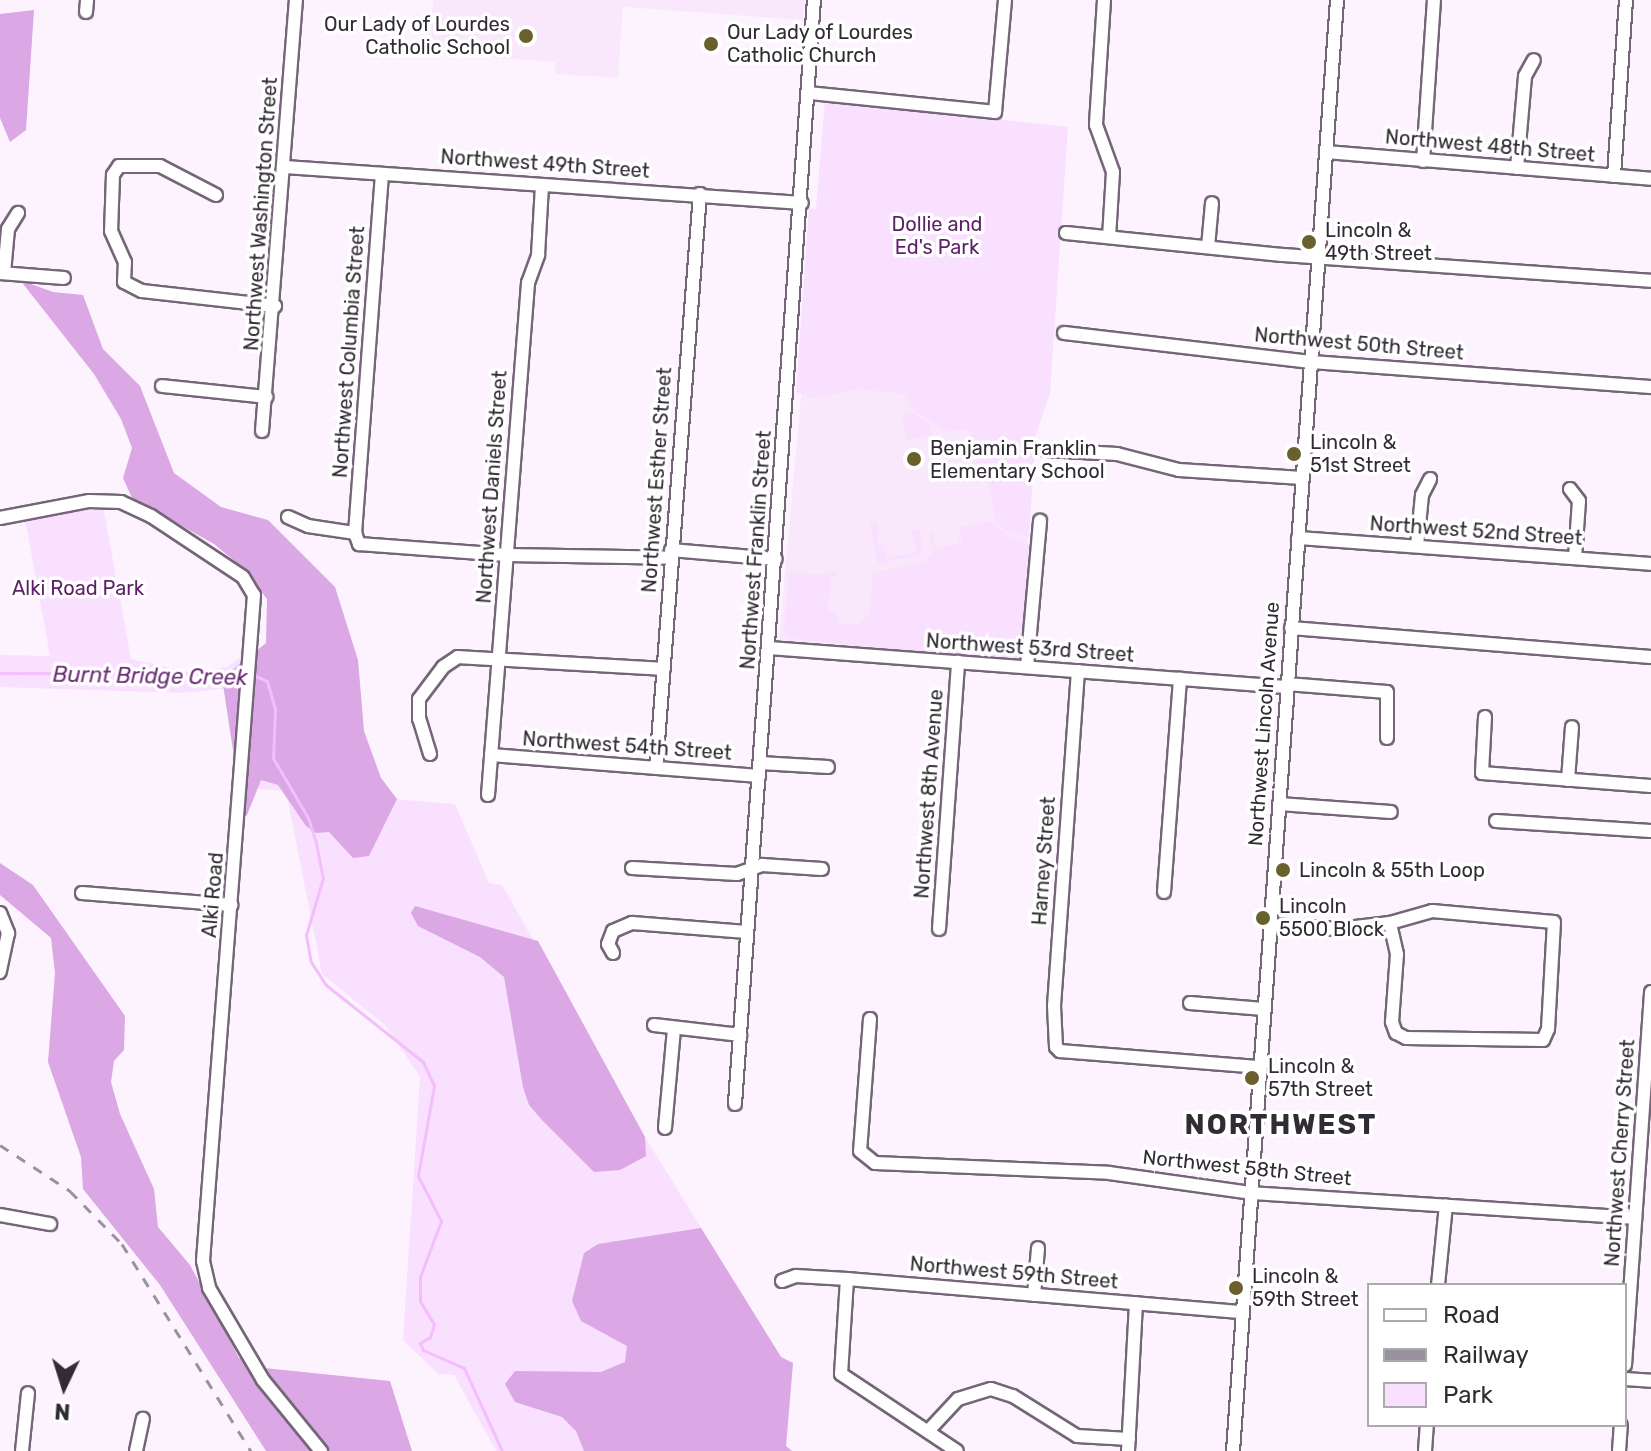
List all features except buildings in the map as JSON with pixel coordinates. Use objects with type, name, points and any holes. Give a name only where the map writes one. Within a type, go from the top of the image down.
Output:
[{"type":"street","name":"Northwest Washington Street","points":[[262,431],[275,306],[296,0]]},
{"type":"street","name":"Northwest Franklin Street","points":[[735,1104],[802,203],[814,0]]},
{"type":"street","points":[[809,93],[995,112],[1005,0]]},
{"type":"street","points":[[1104,0],[1096,125],[1113,172],[1109,237]]},
{"type":"street","name":"Northwest Lincoln Avenue","points":[[1233,1451],[1337,0]]},
{"type":"street","points":[[1423,161],[1434,0]]},
{"type":"street","points":[[1614,176],[1626,0]]},
{"type":"street","points":[[1517,168],[1525,76],[1534,60]]},
{"type":"street","name":"Northwest 48th Street","points":[[1326,152],[1651,179]]},
{"type":"street","points":[[216,195],[160,166],[119,166],[113,175],[111,231],[125,262],[124,282],[142,291],[275,306]]},
{"type":"street","name":"Northwest 49th Street","points":[[285,167],[802,203]]},
{"type":"street","name":"Northwest Columbia Street","points":[[355,533],[382,174]]},
{"type":"street","name":"Northwest Daniels Street","points":[[488,795],[528,283],[538,255],[542,185]]},
{"type":"street","name":"Northwest Esther Street","points":[[656,768],[700,194]]},
{"type":"street","points":[[1208,247],[1212,203]]},
{"type":"street","points":[[18,213],[8,229],[2,273],[64,278]]},
{"type":"street","points":[[1066,233],[1651,281]]},
{"type":"street","name":"Northwest 50th Street","points":[[1064,333],[1311,362],[1651,387]]},
{"type":"street","points":[[162,386],[266,397]]},
{"type":"street","points":[[1046,450],[1117,454],[1179,470],[1302,478]]},
{"type":"street","points":[[1417,546],[1422,495],[1430,479]]},
{"type":"street","points":[[1570,489],[1579,501],[1575,558]]},
{"type":"street","name":"Alki Road","points":[[0,518],[105,500],[151,516],[250,585],[255,614],[205,1275],[263,1380],[321,1451]]},
{"type":"street","points":[[288,517],[308,526],[355,533],[359,544],[507,555],[671,554],[776,559]]},
{"type":"street","points":[[1027,667],[1040,521]]},
{"type":"street","name":"Northwest 52nd Street","points":[[1298,538],[1651,564]]},
{"type":"street","points":[[1291,628],[1651,657]]},
{"type":"street","name":"Northwest 53rd Street","points":[[769,648],[1387,692],[1387,738]]},
{"type":"street","points":[[430,754],[419,719],[421,693],[458,657],[664,669]]},
{"type":"street","name":"Northwest 8th Avenue","points":[[939,929],[958,662]]},
{"type":"street","name":"Harney Street","points":[[1078,671],[1054,1006],[1060,1051],[1260,1067]]},
{"type":"street","points":[[1164,892],[1180,679]]},
{"type":"street","points":[[1485,717],[1482,773],[1651,786]]},
{"type":"street","points":[[1568,780],[1572,727]]},
{"type":"street","name":"Northwest 54th Street","points":[[491,755],[656,768],[828,767]]},
{"type":"street","points":[[1279,804],[1391,812]]},
{"type":"street","points":[[1496,821],[1651,831]]},
{"type":"street","points":[[632,868],[737,874],[752,868],[822,869]]},
{"type":"street","points":[[82,893],[232,905]]},
{"type":"street","points":[[1270,925],[1338,929],[1390,923],[1432,911],[1554,922],[1548,1029],[1543,1040],[1406,1038],[1396,1033],[1392,1022],[1397,954],[1390,923]]},
{"type":"street","points":[[0,913],[8,933],[0,972]]},
{"type":"street","points":[[613,953],[608,944],[613,931],[632,923],[747,932]]},
{"type":"street","name":"Northwest Cherry Street","points":[[1627,1336],[1651,992]]},
{"type":"street","points":[[1190,1003],[1264,1009]]},
{"type":"street","name":"Northwest 58th Street","points":[[870,1019],[860,1151],[875,1163],[1109,1173],[1251,1193],[1635,1218]]},
{"type":"street","points":[[654,1025],[674,1030],[740,1035]]},
{"type":"street","points":[[665,1128],[674,1030]]},
{"type":"street","points":[[1637,1196],[1651,1193]]},
{"type":"street","points":[[1438,1283],[1446,1205]]},
{"type":"street","points":[[0,1215],[50,1224]]},
{"type":"street","points":[[1034,1295],[1038,1248]]},
{"type":"street","name":"Northwest 59th Street","points":[[782,1281],[796,1276],[847,1279],[1243,1312]]},
{"type":"street","points":[[847,1279],[841,1374],[930,1429],[957,1451]]},
{"type":"street","points":[[930,1429],[958,1399],[991,1389],[1013,1396],[1077,1436],[1128,1445],[1136,1303]]},
{"type":"street","points":[[1627,1379],[1651,1381]]},
{"type":"street","points":[[22,1451],[28,1393]]},
{"type":"street","points":[[136,1451],[143,1419]]},
{"type":"street","points":[[1425,1451],[1427,1427]]},
{"type":"street","points":[[1619,1451],[1621,1427]]},
{"type":"shaded area","name":"Our Lady of Lourdes Catholic School","points":[[433,0],[804,0],[803,20],[623,7],[618,78],[555,74],[555,62],[429,53]]},
{"type":"shaded area","points":[[34,10],[26,130],[10,142],[0,118],[0,14]]},
{"type":"shaded area","points":[[20,280],[53,292],[83,295],[103,349],[140,386],[174,473],[221,507],[268,520],[335,587],[358,660],[364,731],[381,778],[397,799],[369,856],[353,858],[329,832],[316,833],[306,826],[278,785],[261,780],[247,815],[235,822],[229,819],[234,757],[222,678],[266,643],[267,599],[243,568],[214,544],[132,498],[123,478],[132,448],[121,419],[94,374]]},
{"type":"shaded area","name":"Benjamin Franklin Elementary School","points":[[804,363],[1037,388],[1021,655],[1015,659],[779,640]]},
{"type":"shaded area","points":[[0,863],[33,885],[125,1016],[124,1050],[114,1061],[111,1082],[120,1114],[154,1189],[158,1227],[190,1265],[239,1358],[264,1368],[390,1381],[412,1451],[266,1451],[160,1285],[83,1189],[81,1157],[48,1062],[55,973],[51,938],[0,895]]},
{"type":"shaded area","points":[[415,906],[538,941],[645,1137],[646,1156],[620,1170],[594,1172],[542,1120],[529,1105],[523,1087],[504,977],[480,957],[418,926],[411,913]]},
{"type":"shaded area","points":[[701,1228],[781,1357],[793,1363],[786,1446],[792,1451],[584,1451],[576,1431],[562,1417],[515,1402],[505,1384],[515,1371],[601,1372],[625,1362],[627,1346],[581,1321],[572,1301],[584,1253],[598,1244]]},
{"type":"green space","name":"Dollie and Ed's Park","points":[[825,100],[1068,127],[1050,393],[1036,434],[1029,537],[1008,532],[996,522],[987,477],[974,471],[978,464],[970,429],[945,431],[911,408],[904,394],[860,389],[812,398],[796,392],[809,208],[816,209]]},
{"type":"green space","points":[[909,410],[931,425],[932,435],[906,440],[902,416]]},
{"type":"green space","name":"Alki Road Park","points":[[103,506],[131,659],[189,672],[227,667],[247,653],[318,793],[455,804],[489,883],[502,885],[645,1137],[781,1357],[793,1363],[786,1446],[792,1451],[496,1451],[454,1375],[438,1374],[403,1340],[420,1077],[386,1026],[322,974],[286,791],[246,788],[251,686],[182,693],[0,687],[0,655],[50,656],[25,519]]},
{"type":"green space","points":[[879,521],[877,545],[884,545],[887,558],[917,552],[910,531],[920,529],[923,554],[878,564],[870,522]]},
{"type":"green space","points":[[993,521],[1005,534],[1029,545],[1022,655],[1018,662],[796,639],[784,633],[789,571],[819,575],[836,570],[837,577],[831,577],[828,612],[836,612],[839,623],[858,625],[869,614],[873,573],[927,561],[933,551],[929,533],[933,532],[934,548],[958,544],[959,533],[962,553],[960,526]]},
{"type":"waterway","name":"Burnt Bridge Creek","points":[[0,673],[244,674]]},
{"type":"waterway","name":"Burnt Bridge Creek","points":[[251,674],[267,681],[275,709],[273,758],[308,818],[316,843],[323,878],[306,935],[311,962],[326,985],[423,1062],[434,1086],[418,1176],[441,1221],[420,1277],[420,1301],[434,1324],[430,1337],[420,1343],[423,1350],[464,1368],[502,1451]]},
{"type":"railway","points":[[0,1145],[70,1191],[122,1244],[251,1451]]},
{"type":"place","name":"Our Lady of Lourdes Catholic School","points":[[526,36]]},
{"type":"place","name":"Our Lady of Lourdes Catholic Church","points":[[711,44]]},
{"type":"place","name":"Lincoln & 49th Street","points":[[1309,242]]},
{"type":"place","name":"Lincoln & 51st Street","points":[[1294,454]]},
{"type":"place","name":"Benjamin Franklin Elementary School","points":[[914,459]]},
{"type":"place","name":"Lincoln & 55th Loop","points":[[1283,870]]},
{"type":"place","name":"Lincoln 5500 Block","points":[[1263,918]]},
{"type":"place","name":"Lincoln & 57th Street","points":[[1252,1078]]},
{"type":"place","name":"Lincoln & 59th Street","points":[[1236,1288]]},
{"type":"district","name":"NORTHWEST","points":[[1281,1125]]}]
